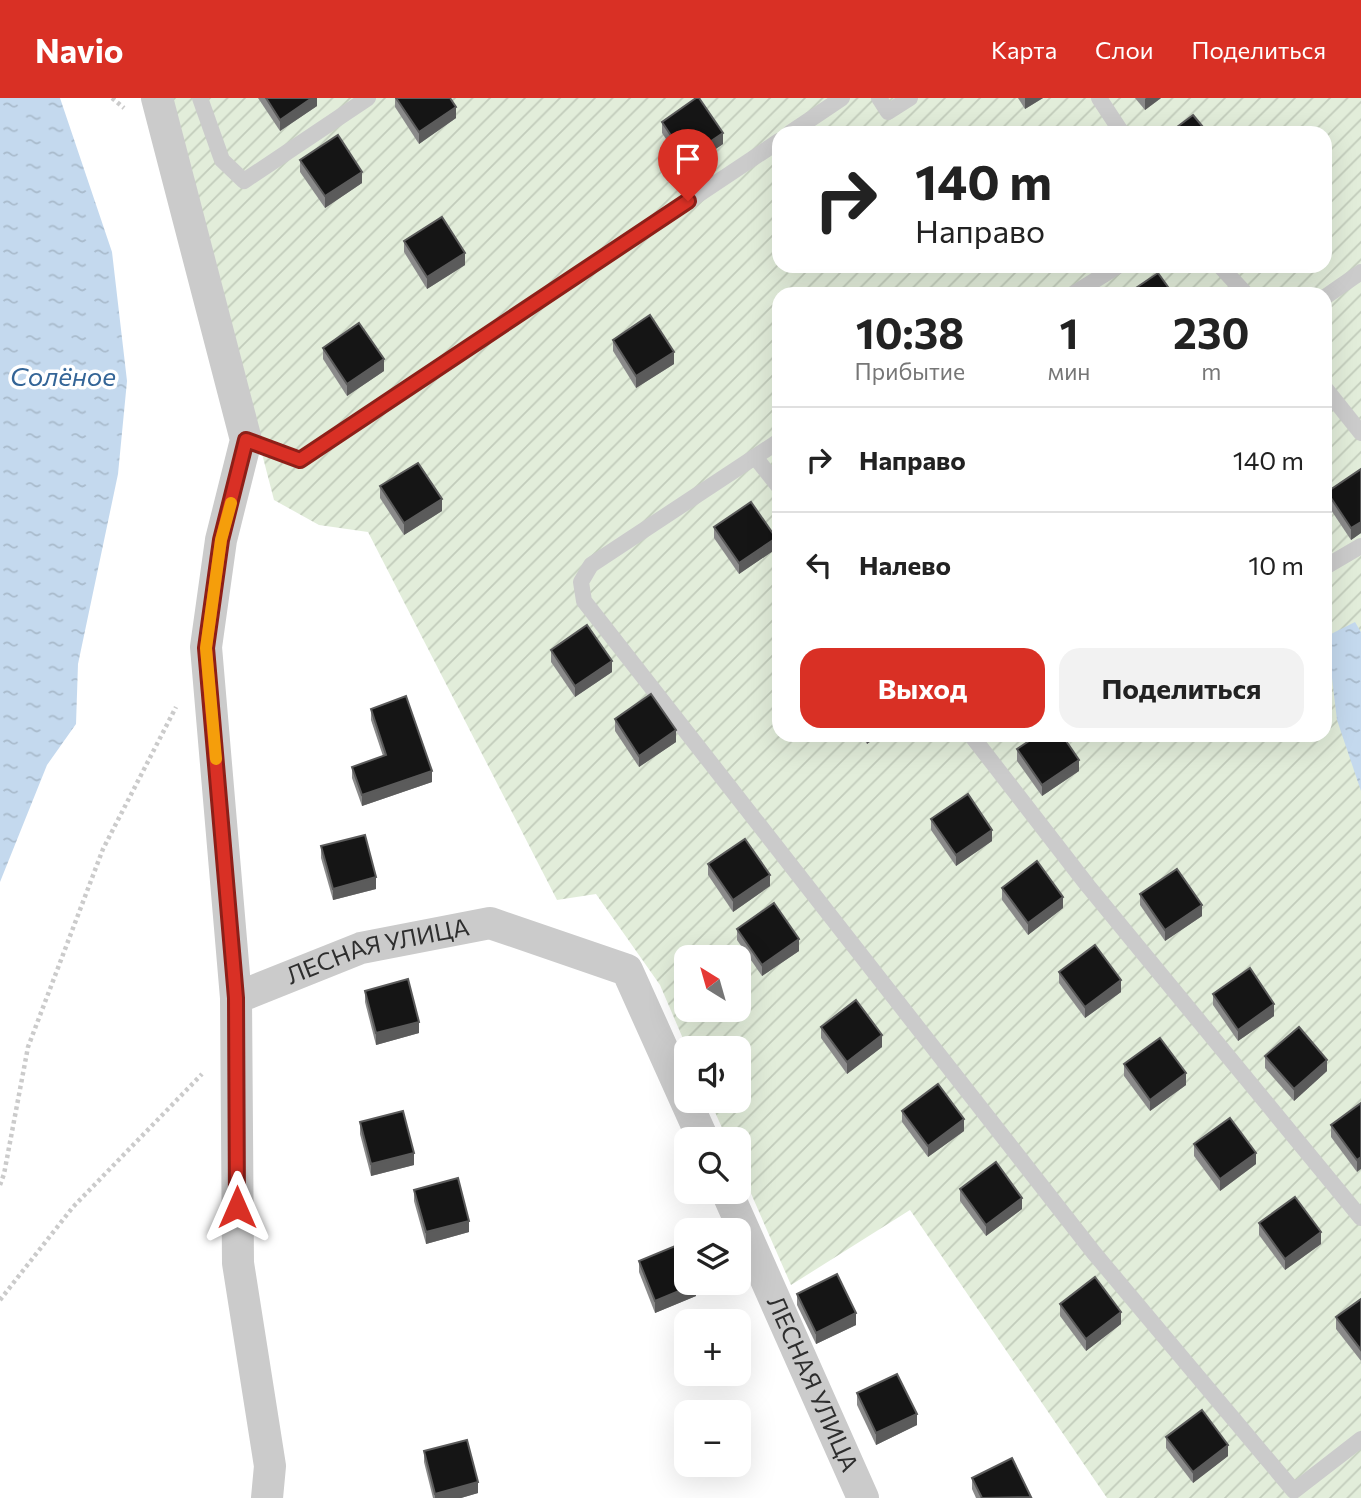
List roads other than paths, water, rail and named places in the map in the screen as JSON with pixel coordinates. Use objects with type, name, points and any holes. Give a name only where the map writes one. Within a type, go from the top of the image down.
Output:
[{"type":"street","points":[[157,98],[246,440],[221,540],[206,648],[236,998],[238,1263],[270,1466],[267,1498]]},
{"type":"street","name":"ЛЕСНАЯ УЛИЦА","points":[[236,998],[361,948],[490,923],[627,970],[698,1127]]},
{"type":"street","name":"ЛЕСНАЯ УЛИЦА","points":[[732,1204],[863,1498]]},
{"type":"lane","points":[[201,98],[222,160],[244,180],[368,98]]},
{"type":"lane","points":[[800,126],[842,98]]},
{"type":"lane","points":[[878,98],[888,112],[910,98]]},
{"type":"lane","points":[[1099,98],[1117,126]]},
{"type":"lane","points":[[246,440],[300,460],[772,146]]},
{"type":"lane","points":[[1332,292],[1361,272]]},
{"type":"lane","points":[[1084,287],[1107,273]]},
{"type":"lane","points":[[1226,273],[1239,287]]},
{"type":"lane","points":[[1332,397],[1361,433]]},
{"type":"lane","points":[[772,446],[591,565],[581,582],[584,601],[1094,1253],[1294,1491],[1361,1439]]},
{"type":"lane","points":[[755,457],[772,478]]},
{"type":"lane","points":[[1332,563],[1361,546]]},
{"type":"lane","points":[[976,742],[1088,886],[1361,1218]]},
{"type":"water","name":"Солёное","points":[[0,98],[60,98],[112,252],[127,381],[118,474],[78,664],[76,724],[47,765],[0,882]]},
{"type":"water","points":[[1355,622],[1361,632],[1361,791],[1337,720],[1332,678],[1332,634]]}]
